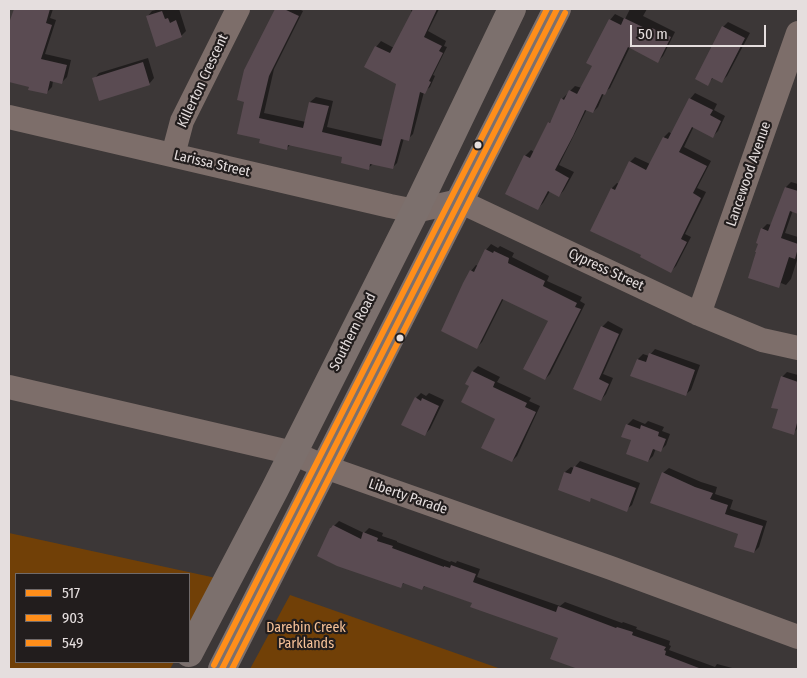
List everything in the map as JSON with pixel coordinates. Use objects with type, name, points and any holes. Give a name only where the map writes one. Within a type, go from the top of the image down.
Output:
[{"type":"main road","name":"Southern Road","points":[[190,651],[293,453],[415,211],[512,9]]},
{"type":"main road","points":[[222,669],[557,9]]},
{"type":"street","name":"Killerton Crescent","points":[[173,155],[182,121],[238,9]]},
{"type":"street","name":"Lancewood Avenue","points":[[699,314],[798,34]]},
{"type":"street","name":"Larissa Street","points":[[9,116],[415,211]]},
{"type":"street","points":[[415,211],[460,201]]},
{"type":"street","name":"Cypress Street","points":[[460,201],[699,314],[762,340],[798,348]]},
{"type":"street","name":"Liberty Parade","points":[[9,387],[293,453],[325,467],[611,568],[798,637]]},
{"type":"green space","points":[[9,533],[216,578],[190,630],[190,573],[15,573],[15,663],[173,663],[170,669],[9,669]]},
{"type":"green space","name":"Darebin Creek Parklands","points":[[290,595],[501,669],[250,669]]},
{"type":"building","points":[[14,9],[50,9],[46,23],[52,25],[41,59],[67,65],[62,84],[50,81],[47,94],[28,90],[29,87],[9,82],[9,23]]},
{"type":"building","points":[[275,9],[284,9],[299,16],[269,76],[259,118],[303,128],[309,102],[329,106],[322,132],[381,146],[396,84],[364,67],[375,46],[390,53],[413,9],[437,9],[424,37],[442,46],[439,51],[443,53],[429,81],[431,82],[425,94],[420,92],[409,141],[401,139],[393,169],[370,164],[369,170],[341,163],[342,157],[288,145],[287,150],[259,143],[260,139],[237,134],[244,102],[237,100],[244,70]]},
{"type":"building","points":[[162,11],[165,19],[168,18],[170,23],[176,20],[182,37],[156,47],[146,16]]},
{"type":"building","points":[[624,18],[651,31],[652,28],[671,37],[658,63],[628,47],[605,95],[602,94],[593,113],[585,110],[555,170],[569,178],[559,197],[548,191],[538,210],[505,194],[524,155],[530,158],[548,122],[550,123],[561,98],[564,100],[569,90],[577,94],[592,66],[586,63],[609,19],[621,25]]},
{"type":"building","points":[[722,26],[745,38],[722,83],[712,78],[708,86],[695,79]]},
{"type":"building","points":[[143,62],[150,85],[99,101],[92,78]]},
{"type":"building","points":[[689,98],[713,110],[710,115],[721,121],[713,138],[692,127],[679,152],[707,166],[693,193],[701,198],[681,239],[687,242],[671,273],[640,257],[641,255],[590,231],[611,188],[615,190],[629,161],[646,170],[663,137],[668,139]]},
{"type":"building","points":[[785,187],[798,191],[798,214],[790,211],[781,238],[798,244],[798,248],[795,259],[789,257],[779,288],[748,278],[761,228],[768,231]]},
{"type":"building","points":[[485,249],[509,258],[508,263],[545,281],[543,286],[577,303],[575,307],[581,309],[545,380],[523,369],[548,321],[502,299],[477,349],[441,331],[463,283],[470,270],[474,272]]},
{"type":"building","points":[[601,326],[619,334],[599,379],[609,384],[601,401],[573,389]]},
{"type":"building","points":[[649,353],[695,370],[686,396],[630,376],[637,359],[646,362]]},
{"type":"building","points":[[472,371],[495,382],[493,387],[527,403],[525,407],[536,412],[512,462],[481,448],[495,419],[461,402],[469,386],[465,384]]},
{"type":"building","points":[[781,376],[798,382],[798,419],[794,435],[772,428],[778,409],[771,408]]},
{"type":"building","points":[[415,397],[421,401],[422,398],[439,406],[425,436],[401,425]]},
{"type":"building","points":[[626,424],[640,429],[641,425],[659,432],[658,436],[666,439],[661,452],[653,449],[648,462],[626,454],[631,440],[621,437]]},
{"type":"building","points":[[574,466],[636,488],[627,512],[591,498],[590,502],[558,490],[564,472],[571,474]]},
{"type":"building","points":[[662,472],[713,493],[710,499],[728,505],[725,514],[763,526],[754,553],[734,547],[738,534],[650,503]]},
{"type":"building","points":[[333,525],[361,539],[363,532],[378,538],[377,541],[393,546],[392,548],[444,567],[450,568],[451,565],[476,574],[473,582],[556,612],[558,606],[616,628],[633,632],[632,635],[666,647],[664,650],[666,651],[665,655],[699,668],[578,669],[550,659],[558,638],[470,607],[472,603],[424,586],[422,590],[403,583],[401,588],[337,566],[317,556]]},
{"type":"transit line","name":"549","points":[[214,665],[547,9]]},
{"type":"transit line","name":"517","points":[[222,669],[557,9]]},
{"type":"transit line","name":"903","points":[[232,669],[565,13]]}]
